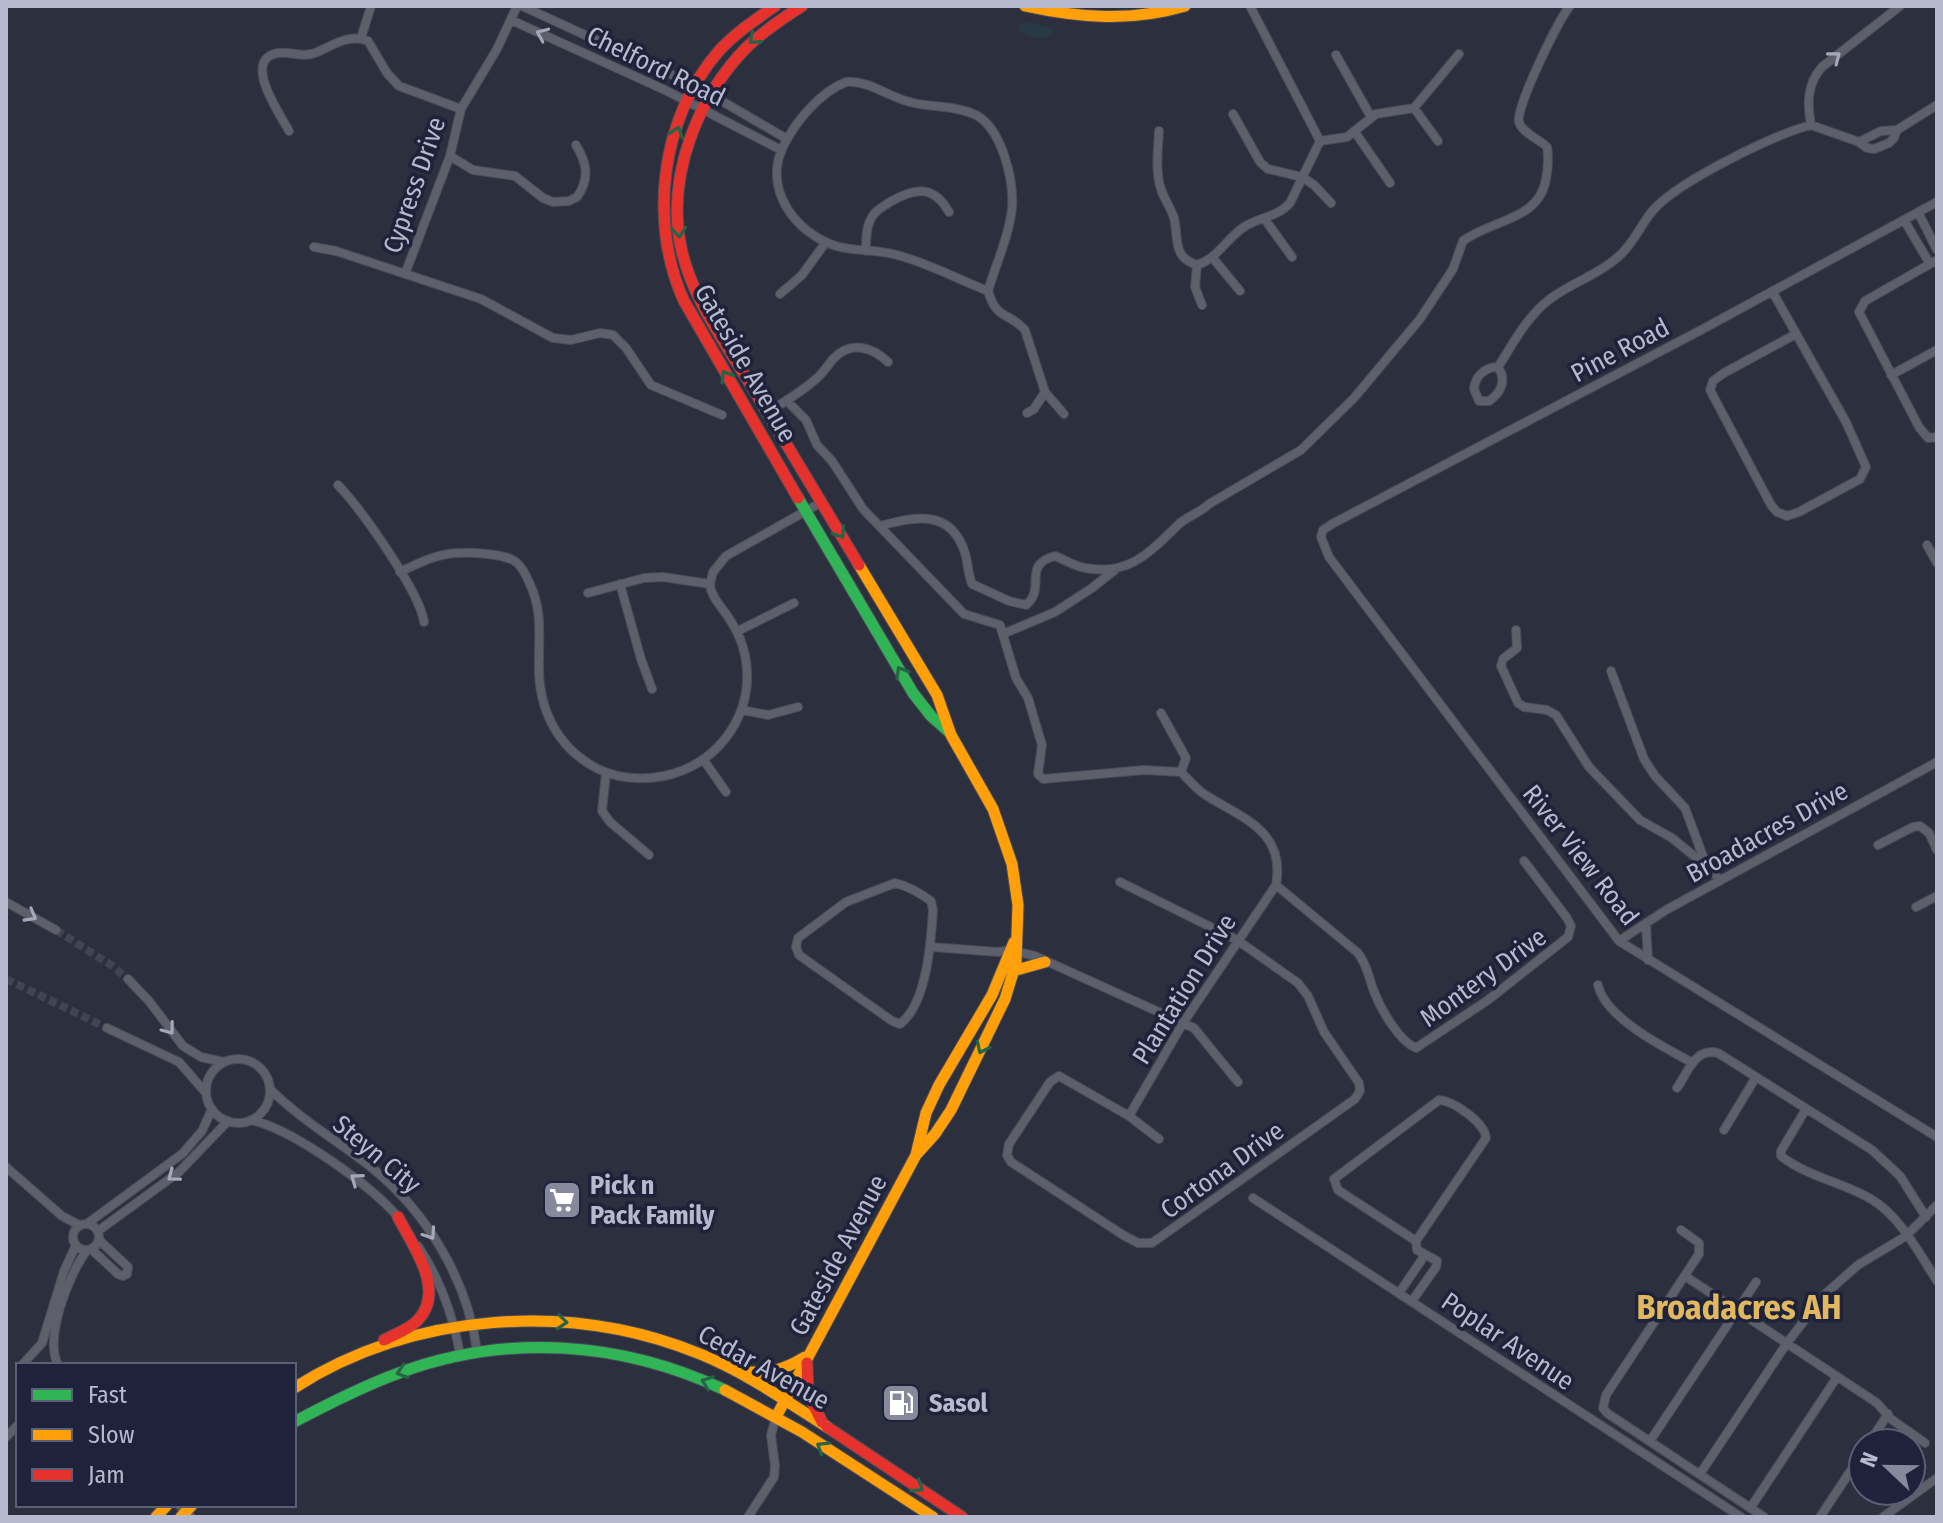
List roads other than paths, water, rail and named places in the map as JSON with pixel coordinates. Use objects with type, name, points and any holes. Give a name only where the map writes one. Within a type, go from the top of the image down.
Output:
[{"type":"street","points":[[361,38],[371,6]]},
{"type":"street","name":"Cypress Drive","points":[[405,274],[450,156],[461,109],[519,6]]},
{"type":"street","name":"Chelford Road","points":[[519,6],[696,86],[787,139]]},
{"type":"street","name":"Gateside Avenue","points":[[775,6],[728,42],[710,63],[688,104],[665,175],[663,227],[670,266],[685,306],[700,333],[913,693],[949,732]]},
{"type":"street","name":"Gateside Avenue","points":[[802,6],[773,23],[744,48],[703,112],[688,147],[679,182],[679,239],[706,311],[930,682],[943,708],[949,732],[989,800],[1009,849],[1017,892],[1013,971],[1000,1008],[958,1095],[932,1139],[916,1155]]},
{"type":"street","points":[[1025,6],[1089,19],[1150,14],[1185,6]]},
{"type":"street","points":[[1250,6],[1320,141]]},
{"type":"street","points":[[1003,634],[1055,612],[1117,568],[1145,557],[1182,520],[1301,450],[1388,361],[1442,287],[1453,269],[1463,241],[1487,227],[1524,213],[1542,197],[1548,173],[1547,147],[1522,128],[1518,117],[1524,98],[1570,6]]},
{"type":"street","points":[[1811,125],[1809,93],[1814,76],[1900,6]]},
{"type":"street","name":"Chelford Road","points":[[511,20],[665,90],[781,150]]},
{"type":"street","points":[[289,131],[262,79],[265,60],[277,53],[309,55],[347,39],[361,38],[372,46],[387,73],[399,86],[461,109]]},
{"type":"street","points":[[1320,141],[1342,138],[1355,132],[1371,117],[1382,112],[1414,108],[1459,54]]},
{"type":"street","points":[[1336,55],[1371,117]]},
{"type":"street","points":[[988,291],[915,261],[826,242],[791,215],[779,196],[776,173],[781,150],[819,100],[846,82],[864,84],[911,103],[964,110],[982,118],[991,127],[1001,145],[1012,194],[1010,220],[988,291],[996,311],[1025,330],[1045,392],[1064,414]]},
{"type":"street","points":[[1859,142],[1881,131],[1897,130],[1937,105]]},
{"type":"street","points":[[1414,108],[1438,141]]},
{"type":"street","points":[[726,122],[733,109]]},
{"type":"street","points":[[1233,114],[1260,162],[1276,173],[1302,177],[1331,203]]},
{"type":"street","points":[[1498,367],[1502,376],[1500,390],[1489,401],[1479,401],[1474,389],[1477,378],[1485,370],[1498,367],[1541,306],[1616,259],[1648,215],[1667,198],[1733,158],[1811,125],[1870,149],[1893,140],[1897,130]]},
{"type":"street","points":[[1159,131],[1158,174],[1173,215],[1178,251],[1185,260],[1197,265]]},
{"type":"street","points":[[1355,132],[1390,183]]},
{"type":"street","points":[[1197,265],[1212,257],[1242,229],[1284,210],[1320,141]]},
{"type":"street","points":[[450,156],[473,170],[515,176],[543,198],[561,202],[577,197],[586,179],[586,167],[576,145]]},
{"type":"street","points":[[866,251],[867,232],[874,213],[899,197],[918,190],[926,191],[940,198],[949,212]]},
{"type":"street","name":"Pine Road","points":[[1322,533],[1332,524],[1937,202]]},
{"type":"street","points":[[1918,212],[1937,250]]},
{"type":"street","points":[[1264,218],[1292,257]]},
{"type":"street","points":[[1904,220],[1934,262],[1871,297],[1859,308],[1859,317],[1922,431],[1931,439],[1937,437]]},
{"type":"street","points":[[780,294],[809,267],[826,242]]},
{"type":"street","name":"Cypress Drive","points":[[314,247],[336,251],[481,299],[553,338],[571,340],[600,333],[613,335],[626,348],[651,385],[722,415]]},
{"type":"street","points":[[1212,257],[1240,291]]},
{"type":"street","points":[[1197,265],[1195,287],[1202,305]]},
{"type":"street","points":[[1772,291],[1850,430],[1866,467],[1860,479],[1787,516],[1779,514],[1771,505],[1710,390],[1713,381],[1724,373],[1796,334]]},
{"type":"street","points":[[766,414],[818,378],[833,359],[849,348],[857,346],[877,352],[888,362]]},
{"type":"street","points":[[1891,375],[1937,350]]},
{"type":"street","points":[[1027,413],[1034,409],[1045,392]]},
{"type":"street","points":[[787,401],[800,410],[817,445],[828,456],[863,509],[964,614],[1000,625],[1016,678],[1033,711],[1042,745],[1038,774],[1043,779],[1144,770],[1181,772],[1200,791],[1259,828],[1277,858],[1279,869],[1276,885]]},
{"type":"street","points":[[338,485],[360,510],[400,572],[420,604],[424,622]]},
{"type":"street","points":[[400,572],[451,551],[509,559],[522,569],[540,609],[539,683],[555,734],[575,755],[606,773],[655,778],[681,771],[703,759],[727,735],[742,710],[746,661],[738,631],[711,592],[713,572],[726,556],[820,503]]},
{"type":"street","points":[[880,526],[906,519],[947,524],[957,533],[972,584],[1018,604],[1031,602],[1035,572],[1040,562],[1048,558],[1055,556],[1087,568],[1117,568]]},
{"type":"street","name":"River View Road","points":[[1322,533],[1323,547],[1329,557],[1619,941],[1937,1137]]},
{"type":"street","points":[[1927,545],[1937,563]]},
{"type":"street","points":[[588,593],[663,577],[710,584]]},
{"type":"street","points":[[620,584],[652,689]]},
{"type":"street","points":[[738,631],[794,603]]},
{"type":"street","points":[[1516,630],[1517,648],[1503,659],[1502,671],[1515,699],[1521,706],[1553,713],[1565,726],[1589,767],[1641,822],[1669,836],[1709,868],[1720,881]]},
{"type":"street","points":[[1611,671],[1641,752],[1652,773],[1688,812],[1709,868]]},
{"type":"street","points":[[742,710],[768,715],[798,707]]},
{"type":"street","points":[[1161,713],[1184,750],[1186,758],[1181,772]]},
{"type":"street","points":[[703,759],[726,792]]},
{"type":"street","name":"Broadacres Drive","points":[[1619,941],[1666,910],[1937,762]]},
{"type":"street","points":[[606,773],[602,811],[610,822],[649,855]]},
{"type":"street","points":[[1878,845],[1920,826],[1929,833],[1937,850]]},
{"type":"street","name":"Montery Drive","points":[[1276,885],[1358,953],[1379,1003],[1405,1042],[1416,1048],[1467,1015],[1563,944],[1568,937],[1571,926],[1567,918],[1524,861]]},
{"type":"street","name":"Cortona Drive","points":[[1120,882],[1237,940],[1304,989],[1324,1032],[1358,1079],[1360,1087],[1358,1095],[1152,1243],[1138,1243],[1123,1235],[1011,1162],[1007,1155],[1009,1144],[1056,1076],[1062,1076],[1129,1116],[1159,1139]]},
{"type":"street","points":[[895,883],[931,901],[931,947],[928,973],[907,1019],[900,1024],[799,955],[796,947],[798,938],[846,902],[895,883]]},
{"type":"street","name":"Plantation Drive","points":[[1129,1116],[1183,1023],[1276,885]]},
{"type":"street","points":[[1916,907],[1937,896]]},
{"type":"street","points":[[6,902],[56,930]]},
{"type":"street","points":[[1646,924],[1648,960]]},
{"type":"street","points":[[931,947],[998,952],[1015,946],[1198,1031],[1238,1082]]},
{"type":"street","name":"Gateside Avenue","points":[[776,1417],[916,1155],[926,1113],[939,1085],[992,995],[1015,946]]},
{"type":"street","points":[[1013,971],[1045,962]]},
{"type":"street","points":[[107,1028],[179,1062],[206,1094],[212,1109],[228,1121],[251,1120],[265,1107],[270,1089],[268,1079],[254,1063],[244,1059],[223,1062],[201,1057],[183,1046],[128,979]]},
{"type":"street","points":[[1598,985],[1604,1001],[1624,1020],[1693,1063]]},
{"type":"street","points":[[1677,1088],[1702,1053],[1712,1052],[1855,1138],[1889,1165],[1913,1194],[1926,1217]]},
{"type":"street","points":[[206,1094],[212,1072],[223,1062]]},
{"type":"street","points":[[1724,1130],[1756,1077]]},
{"type":"street","name":"Steyn City","points":[[270,1089],[302,1119],[370,1167],[409,1205],[445,1256],[473,1323],[477,1351]]},
{"type":"street","points":[[1412,1301],[1437,1264],[1417,1250],[1416,1241],[1486,1138],[1483,1128],[1444,1100],[1439,1100],[1334,1179],[1338,1190],[1416,1241]]},
{"type":"street","points":[[24,1363],[42,1343],[80,1227],[182,1154],[202,1131],[212,1109]]},
{"type":"street","points":[[1806,1109],[1781,1150],[1781,1156],[1804,1171],[1872,1200],[1894,1220],[1937,1281]]},
{"type":"street","name":"Steyn City","points":[[251,1120],[280,1130],[329,1160],[371,1190],[398,1217],[432,1269],[455,1327],[460,1354]]},
{"type":"street","points":[[57,1363],[53,1346],[64,1292],[73,1271],[98,1236],[179,1172],[228,1121]]},
{"type":"street","points":[[6,1167],[62,1216],[98,1236],[128,1267],[127,1274],[118,1274],[89,1249],[76,1245]]},
{"type":"street","name":"Poplar Avenue","points":[[1253,1198],[1741,1517]]},
{"type":"street","points":[[1700,1474],[1810,1311],[1841,1278],[1906,1236],[1937,1205]]},
{"type":"street","points":[[358,1353],[409,1327],[428,1304],[428,1278],[398,1217]]},
{"type":"street","points":[[1681,1230],[1696,1240],[1700,1246],[1699,1254],[1602,1402],[1607,1413],[1764,1517]]},
{"type":"street","points":[[1399,1293],[1425,1255]]},
{"type":"street","points":[[1685,1276],[1877,1403],[1901,1427]]},
{"type":"street","points":[[1650,1441],[1756,1282]]},
{"type":"street","name":"Cedar Avenue","points":[[296,1387],[358,1353],[473,1323],[547,1321],[613,1327],[673,1343],[734,1369],[822,1423],[956,1515]]},
{"type":"street","name":"Cedar Avenue","points":[[296,1421],[364,1385],[460,1354],[513,1346],[559,1346],[621,1355],[720,1387],[776,1417],[933,1517]]},
{"type":"street","points":[[734,1369],[757,1375],[776,1373],[808,1356],[808,1394],[822,1423]]},
{"type":"street","points":[[1751,1507],[1837,1377]]},
{"type":"street","points":[[1879,1427],[1888,1414]]},
{"type":"street","points":[[748,1517],[774,1477],[771,1435],[776,1417]]},
{"type":"street","points":[[1820,1517],[1847,1476]]},
{"type":"street","points":[[1883,1517],[1937,1478]]},
{"type":"tunnel","points":[[56,930],[128,979]]},
{"type":"tunnel","points":[[6,979],[107,1028]]},
{"type":"place","name":"Pick n Pack Family","points":[[562,1200]]},
{"type":"place","name":"Sasol","points":[[901,1403]]},
{"type":"district","name":"Broadacres AH","points":[[1739,1307]]}]
